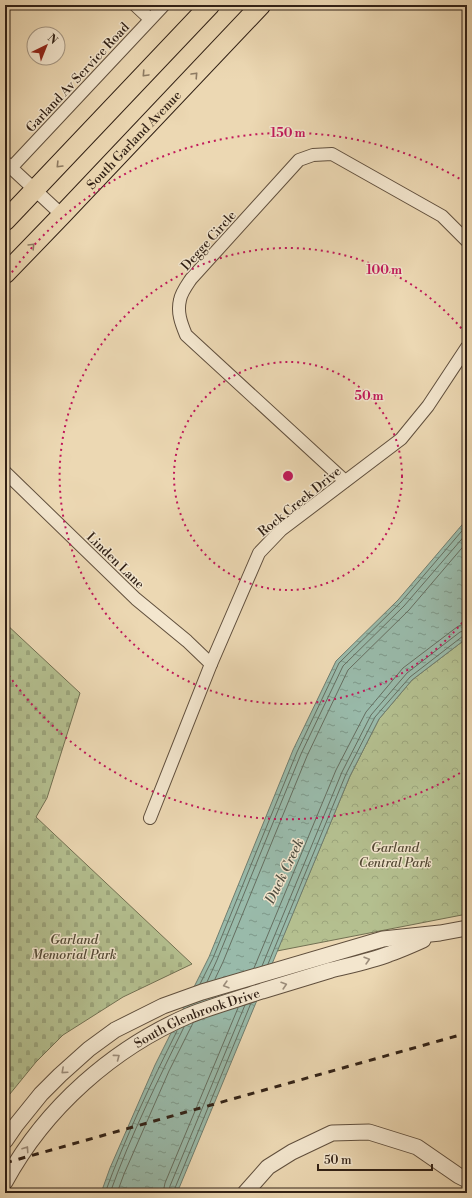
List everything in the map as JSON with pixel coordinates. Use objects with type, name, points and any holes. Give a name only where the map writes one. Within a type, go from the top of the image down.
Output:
[{"type":"main road","points":[[5,221],[210,5]]},
{"type":"main road","name":"South Garland Avenue","points":[[5,274],[260,5]]},
{"type":"street","points":[[135,5],[150,19]]},
{"type":"street","name":"Garland Av Service Road","points":[[8,165],[164,5]]},
{"type":"street","name":"Degge Circle","points":[[345,481],[186,335],[180,319],[181,296],[190,279],[299,160],[313,155],[332,154],[442,216],[467,241]]},
{"type":"street","points":[[8,165],[62,215]]},
{"type":"street","name":"Rock Creek Drive","points":[[150,818],[211,664],[259,553],[281,530],[401,439],[428,406],[467,347]]},
{"type":"street","name":"Linden Lane","points":[[5,472],[136,599],[187,641],[211,664]]},
{"type":"street","name":"South Glenbrook Drive","points":[[5,1141],[41,1094],[89,1049],[116,1030],[162,1006],[202,992],[383,939],[440,933],[467,928]]},
{"type":"street","name":"South Glenbrook Drive","points":[[5,1182],[28,1146],[44,1125],[91,1076],[131,1046],[157,1031],[191,1015],[234,1000],[388,954],[440,933]]},
{"type":"street","points":[[245,1193],[268,1168],[292,1152],[332,1133],[369,1132],[417,1147],[467,1180]]},
{"type":"green space","name":"Garland Memorial Park","points":[[5,623],[80,693],[47,798],[36,817],[192,964],[123,997],[63,1035],[36,1062],[5,1100]]},
{"type":"green space","name":"Garland Central Park","points":[[467,638],[467,914],[277,951],[350,776],[379,719],[412,680]]},
{"type":"water","name":"Duck Creek","points":[[467,519],[467,638],[412,680],[379,719],[350,776],[177,1193],[101,1193],[110,1168],[155,1065],[209,957],[293,750],[336,661],[398,600]]},
{"type":"railway","points":[[5,1163],[467,1033]]}]
